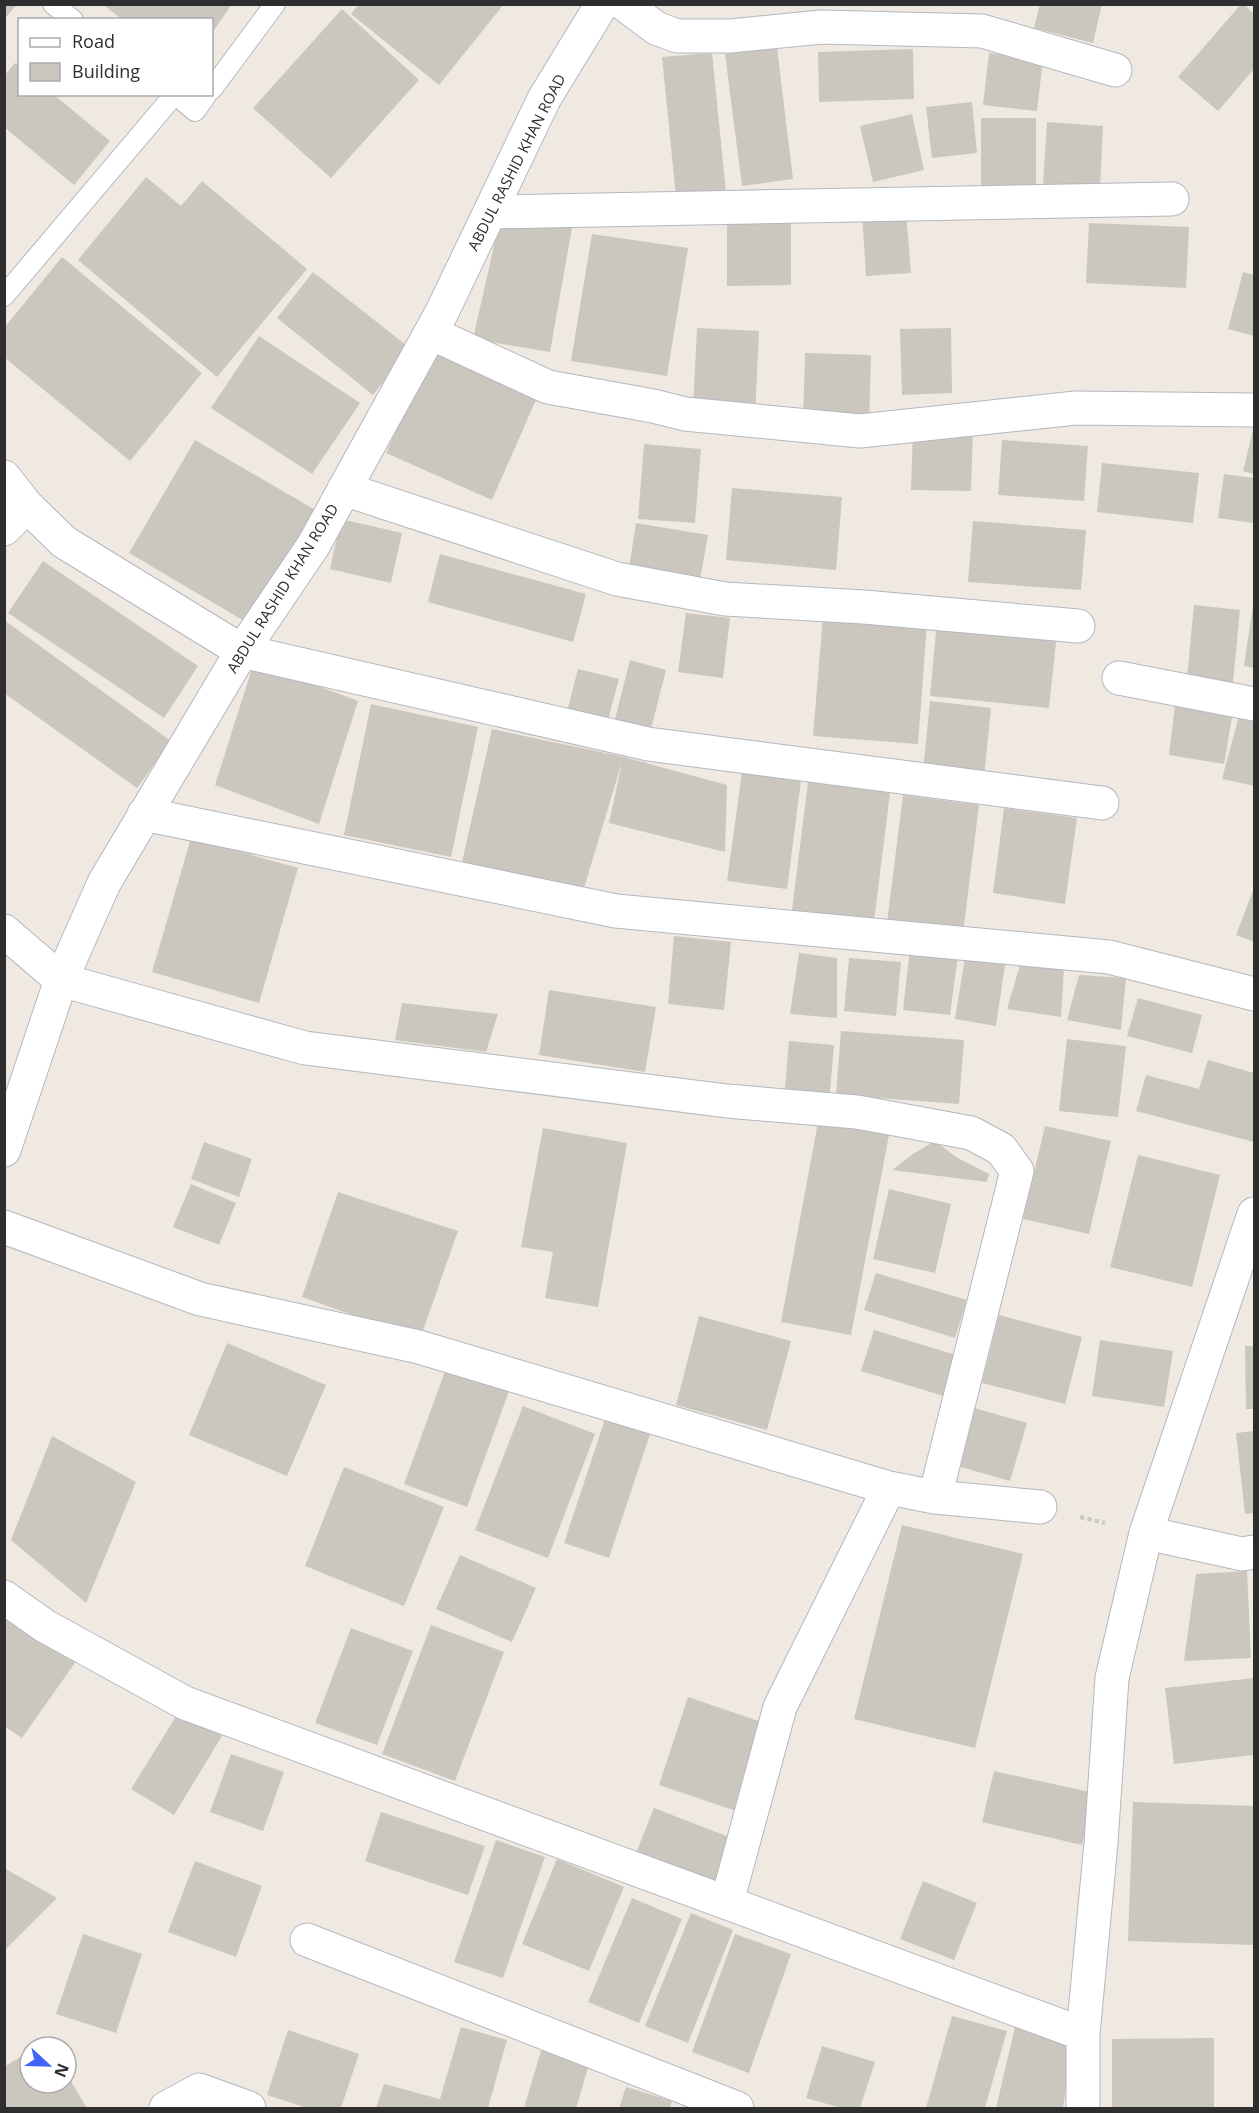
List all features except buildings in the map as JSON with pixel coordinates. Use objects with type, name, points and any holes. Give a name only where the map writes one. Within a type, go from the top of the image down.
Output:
[{"type":"street","name":"ABDUL RASHID KHAN ROAD","points":[[4,1150],[61,980],[104,883],[242,651],[313,546],[431,333],[544,99],[602,4]]},
{"type":"street","points":[[624,4],[656,28],[677,36],[730,36],[821,27],[982,31],[1115,70]]},
{"type":"street","points":[[490,212],[1172,200]]},
{"type":"street","points":[[431,333],[548,387],[685,414],[849,430],[860,431],[1076,408],[1254,410]]},
{"type":"street","points":[[4,477],[27,506],[64,542],[242,651],[648,744],[1102,803]]},
{"type":"street","points":[[344,489],[617,579],[725,599],[864,607],[1078,626]]},
{"type":"street","points":[[4,529],[27,506]]},
{"type":"street","points":[[1119,678],[1254,704]]},
{"type":"street","points":[[144,814],[616,911],[1109,957],[1254,994]]},
{"type":"street","points":[[4,931],[61,980],[305,1048],[727,1101],[857,1112],[971,1132],[1001,1149],[1017,1171],[935,1497]]},
{"type":"street","points":[[1083,2109],[1083,2034],[1101,1843],[1112,1678],[1146,1533],[1254,1214]]},
{"type":"street","points":[[4,1227],[200,1299],[419,1347],[889,1488],[935,1497],[1040,1507]]},
{"type":"street","points":[[727,1902],[780,1707],[889,1488]]},
{"type":"street","points":[[1146,1533],[1242,1554],[1254,1552]]},
{"type":"street","points":[[4,1597],[45,1626],[186,1703],[1083,2034]]},
{"type":"street","points":[[307,1940],[737,2109]]},
{"type":"street","points":[[166,2109],[199,2090],[249,2109]]},
{"type":"lane","points":[[53,4],[70,18]]},
{"type":"lane","points":[[213,88],[275,4]]},
{"type":"lane","points":[[4,296],[173,96]]},
{"type":"lane","points":[[177,96],[195,111],[206,96]]},
{"type":"path","points":[[1040,1507],[1146,1533]]}]
